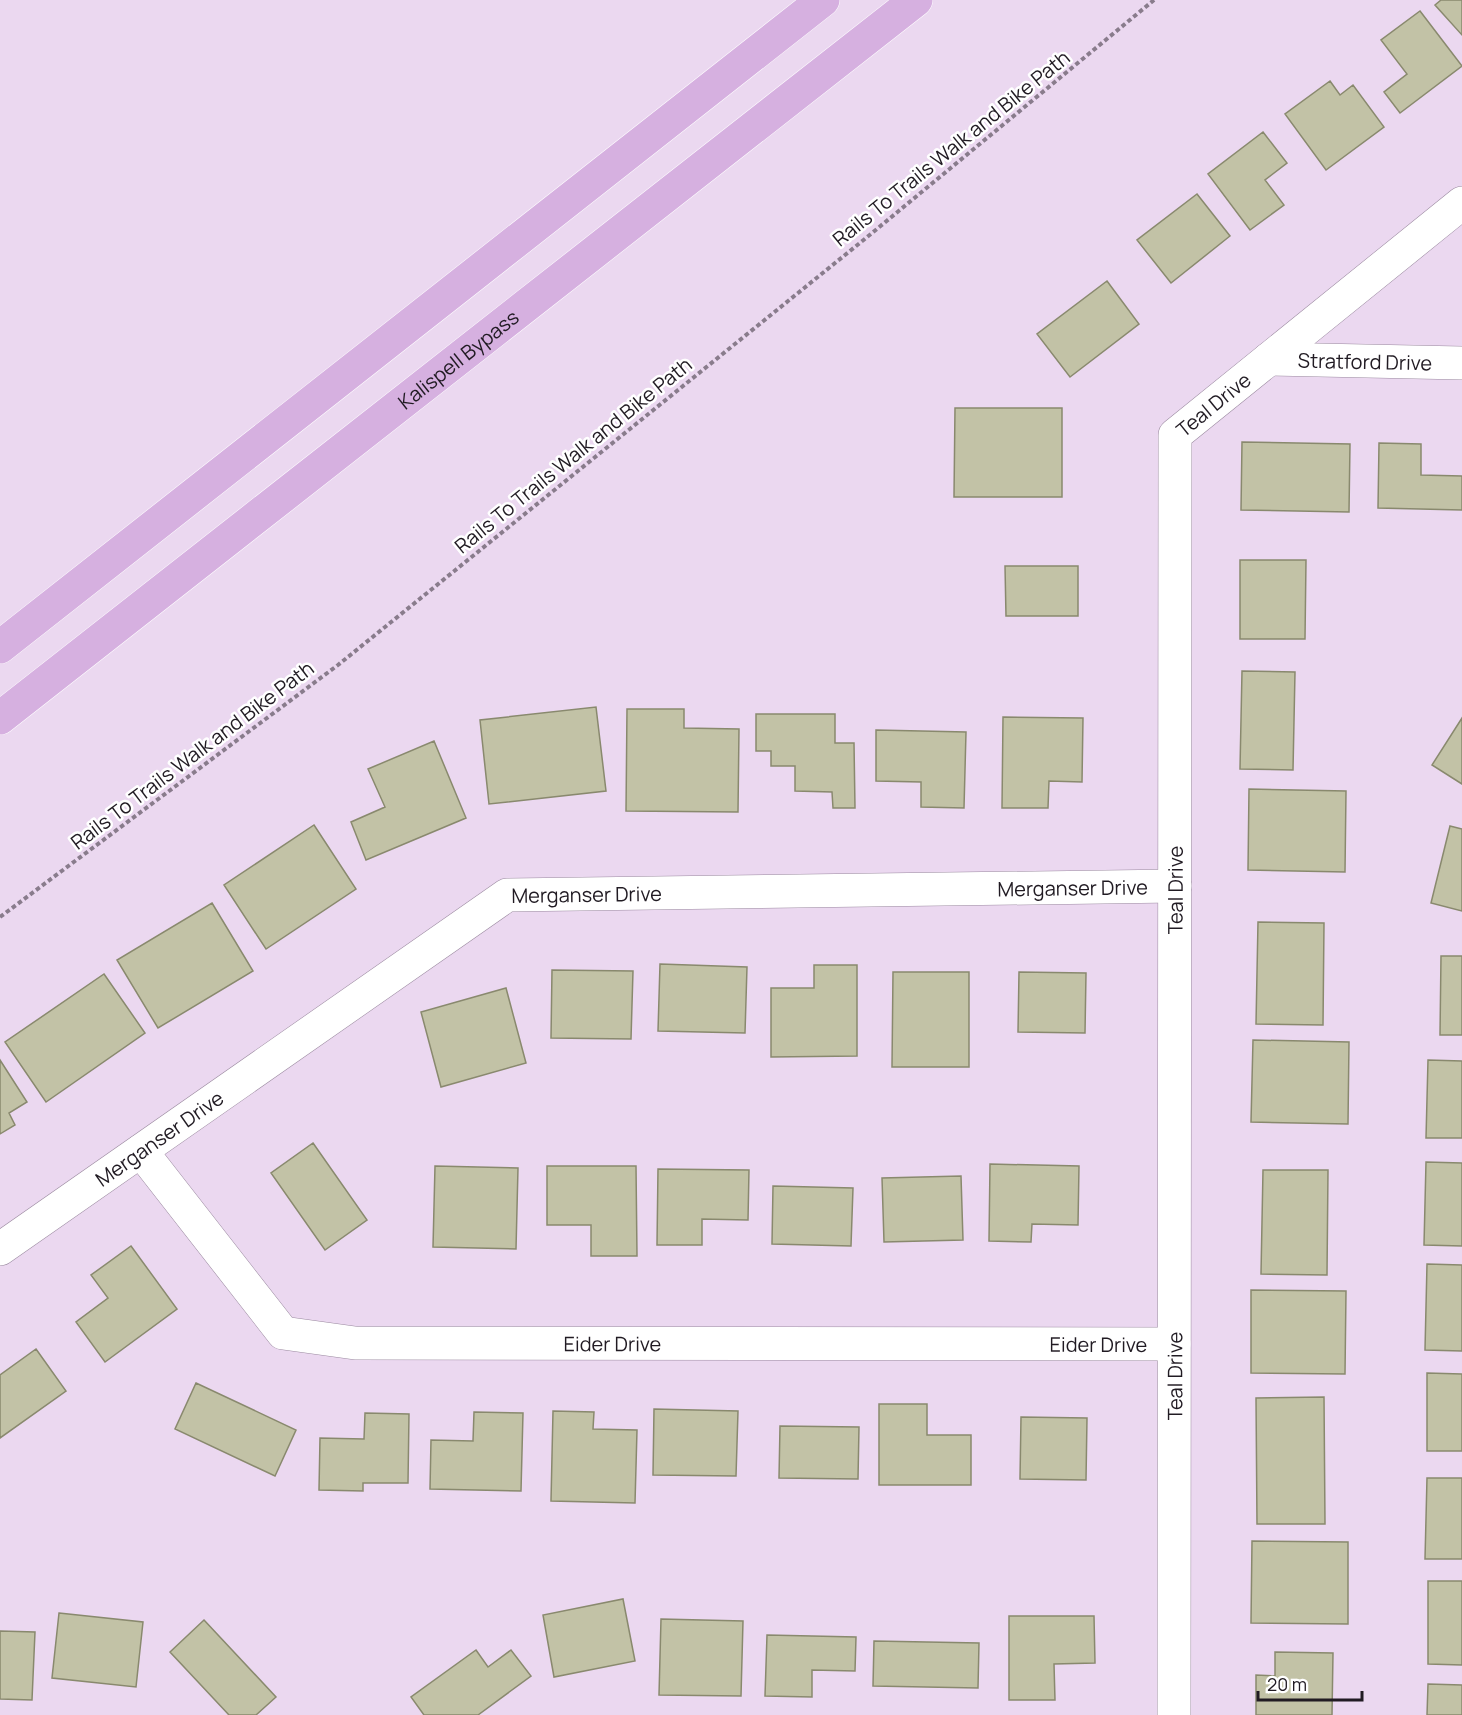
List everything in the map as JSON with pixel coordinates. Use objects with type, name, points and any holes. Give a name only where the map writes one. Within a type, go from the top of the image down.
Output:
[{"type":"highway","points":[[0,647],[823,0]]},
{"type":"highway","name":"Kalispell Bypass","points":[[0,718],[916,0]]},
{"type":"street","name":"Teal Drive","points":[[1174,1715],[1175,435],[1462,203]]},
{"type":"street","name":"Stratford Drive","points":[[1269,359],[1462,363]]},
{"type":"street","name":"Merganser Drive","points":[[0,1249],[507,895],[1175,886]]},
{"type":"street","name":"Eider Drive","points":[[141,1151],[283,1333],[355,1343],[1174,1344]]},
{"type":"path","name":"Rails To Trails Walk and Bike Path","points":[[0,917],[338,665],[866,238],[1154,0]]},
{"type":"building","points":[[1441,0],[1462,0],[1462,35],[1435,5]]},
{"type":"building","points":[[1420,11],[1462,66],[1400,113],[1384,92],[1407,74],[1381,40]]},
{"type":"building","points":[[1330,81],[1340,95],[1353,85],[1384,127],[1326,170],[1285,114]]},
{"type":"building","points":[[1263,132],[1287,163],[1265,180],[1284,205],[1250,230],[1208,174]]},
{"type":"building","points":[[1197,194],[1230,236],[1171,283],[1137,240]]},
{"type":"building","points":[[1107,281],[1139,324],[1070,377],[1037,334]]},
{"type":"building","points":[[955,408],[1062,408],[1062,497],[954,497]]},
{"type":"building","points":[[1242,442],[1350,444],[1349,512],[1241,510]]},
{"type":"building","points":[[1379,443],[1421,444],[1421,475],[1462,476],[1462,510],[1378,508]]},
{"type":"building","points":[[1240,560],[1306,560],[1305,639],[1240,639]]},
{"type":"building","points":[[1005,566],[1078,566],[1078,616],[1006,616]]},
{"type":"building","points":[[1242,671],[1295,672],[1293,770],[1240,769]]},
{"type":"building","points":[[596,707],[606,791],[489,804],[480,720]]},
{"type":"building","points":[[627,709],[684,709],[684,728],[739,729],[738,812],[626,811]]},
{"type":"building","points":[[756,714],[835,714],[835,743],[854,743],[855,808],[833,808],[832,792],[795,791],[795,766],[771,766],[771,751],[756,751]]},
{"type":"building","points":[[1003,717],[1083,718],[1082,782],[1049,781],[1048,808],[1002,808]]},
{"type":"building","points":[[1462,718],[1462,784],[1432,765]]},
{"type":"building","points":[[876,730],[966,732],[964,808],[921,807],[921,782],[876,781]]},
{"type":"building","points":[[434,741],[466,818],[366,860],[351,822],[385,807],[368,769]]},
{"type":"building","points":[[1249,789],[1346,791],[1345,872],[1248,870]]},
{"type":"building","points":[[314,825],[356,889],[266,949],[224,885]]},
{"type":"building","points":[[1450,826],[1462,829],[1462,911],[1431,903]]},
{"type":"building","points":[[212,903],[253,971],[158,1028],[117,960]]},
{"type":"building","points":[[1258,922],[1324,923],[1323,1025],[1256,1024]]},
{"type":"building","points":[[1441,956],[1462,956],[1462,1035],[1440,1035]]},
{"type":"building","points":[[660,964],[747,967],[745,1033],[658,1031]]},
{"type":"building","points":[[814,965],[857,965],[857,1056],[771,1057],[771,988],[814,988]]},
{"type":"building","points":[[552,970],[633,971],[631,1039],[551,1038]]},
{"type":"building","points":[[893,972],[969,972],[969,1067],[892,1067]]},
{"type":"building","points":[[1019,972],[1086,973],[1085,1033],[1018,1032]]},
{"type":"building","points":[[104,974],[145,1033],[46,1102],[5,1042]]},
{"type":"building","points":[[506,988],[526,1063],[441,1087],[421,1012]]},
{"type":"building","points":[[1253,1040],[1349,1042],[1348,1124],[1251,1122]]},
{"type":"building","points":[[0,1060],[27,1102],[9,1113],[15,1125],[0,1134]]},
{"type":"building","points":[[1428,1060],[1462,1061],[1462,1138],[1426,1138]]},
{"type":"building","points":[[313,1143],[367,1220],[325,1250],[271,1173]]},
{"type":"building","points":[[1426,1162],[1462,1163],[1462,1246],[1424,1245]]},
{"type":"building","points":[[990,1164],[1079,1166],[1078,1225],[1032,1224],[1031,1242],[989,1241]]},
{"type":"building","points":[[435,1166],[518,1168],[516,1249],[433,1247]]},
{"type":"building","points":[[547,1166],[636,1166],[637,1256],[591,1256],[591,1225],[547,1225]]},
{"type":"building","points":[[658,1169],[749,1170],[748,1220],[702,1219],[702,1245],[657,1245]]},
{"type":"building","points":[[1263,1170],[1328,1170],[1327,1275],[1261,1274]]},
{"type":"building","points":[[961,1176],[963,1240],[884,1242],[882,1178]]},
{"type":"building","points":[[773,1186],[853,1188],[851,1246],[772,1244]]},
{"type":"building","points":[[131,1246],[177,1309],[105,1362],[76,1322],[108,1298],[91,1275]]},
{"type":"building","points":[[1427,1264],[1462,1265],[1462,1351],[1425,1350]]},
{"type":"building","points":[[1251,1290],[1346,1291],[1345,1374],[1251,1373]]},
{"type":"building","points":[[36,1349],[66,1391],[0,1438],[0,1375]]},
{"type":"building","points":[[1427,1373],[1462,1374],[1462,1451],[1427,1451]]},
{"type":"building","points":[[196,1383],[296,1430],[275,1476],[175,1429]]},
{"type":"building","points":[[1324,1397],[1325,1524],[1257,1524],[1256,1398]]},
{"type":"building","points":[[879,1404],[927,1404],[927,1435],[971,1435],[971,1485],[879,1485]]},
{"type":"building","points":[[654,1409],[738,1411],[736,1476],[653,1475]]},
{"type":"building","points":[[553,1411],[594,1412],[593,1429],[637,1430],[635,1503],[551,1501]]},
{"type":"building","points":[[474,1412],[523,1413],[521,1491],[430,1489],[431,1440],[473,1441]]},
{"type":"building","points":[[365,1413],[409,1414],[408,1483],[363,1483],[363,1491],[319,1490],[320,1438],[364,1439]]},
{"type":"building","points":[[1021,1417],[1087,1418],[1086,1480],[1020,1479]]},
{"type":"building","points":[[780,1426],[859,1427],[858,1479],[779,1478]]},
{"type":"building","points":[[1427,1478],[1462,1478],[1462,1559],[1425,1559]]},
{"type":"building","points":[[1252,1541],[1348,1542],[1348,1624],[1251,1623]]},
{"type":"building","points":[[1428,1581],[1462,1581],[1462,1665],[1428,1664]]},
{"type":"building","points":[[623,1599],[635,1661],[554,1677],[543,1615]]},
{"type":"building","points":[[59,1613],[143,1622],[136,1687],[52,1678]]},
{"type":"building","points":[[1009,1616],[1094,1616],[1095,1663],[1054,1664],[1055,1700],[1009,1700]]},
{"type":"building","points":[[661,1619],[743,1621],[741,1696],[659,1695]]},
{"type":"building","points":[[204,1620],[276,1697],[256,1715],[229,1715],[170,1652]]},
{"type":"building","points":[[0,1631],[35,1632],[32,1700],[0,1699]]},
{"type":"building","points":[[767,1635],[856,1637],[855,1671],[812,1670],[812,1697],[765,1696]]},
{"type":"building","points":[[874,1641],[979,1643],[978,1688],[873,1686]]},
{"type":"building","points":[[476,1650],[488,1667],[511,1650],[531,1676],[478,1715],[424,1715],[411,1697]]},
{"type":"building","points":[[1275,1652],[1333,1653],[1332,1715],[1256,1715],[1256,1675],[1275,1676]]},
{"type":"building","points":[[1428,1684],[1462,1685],[1462,1715],[1427,1715]]}]
